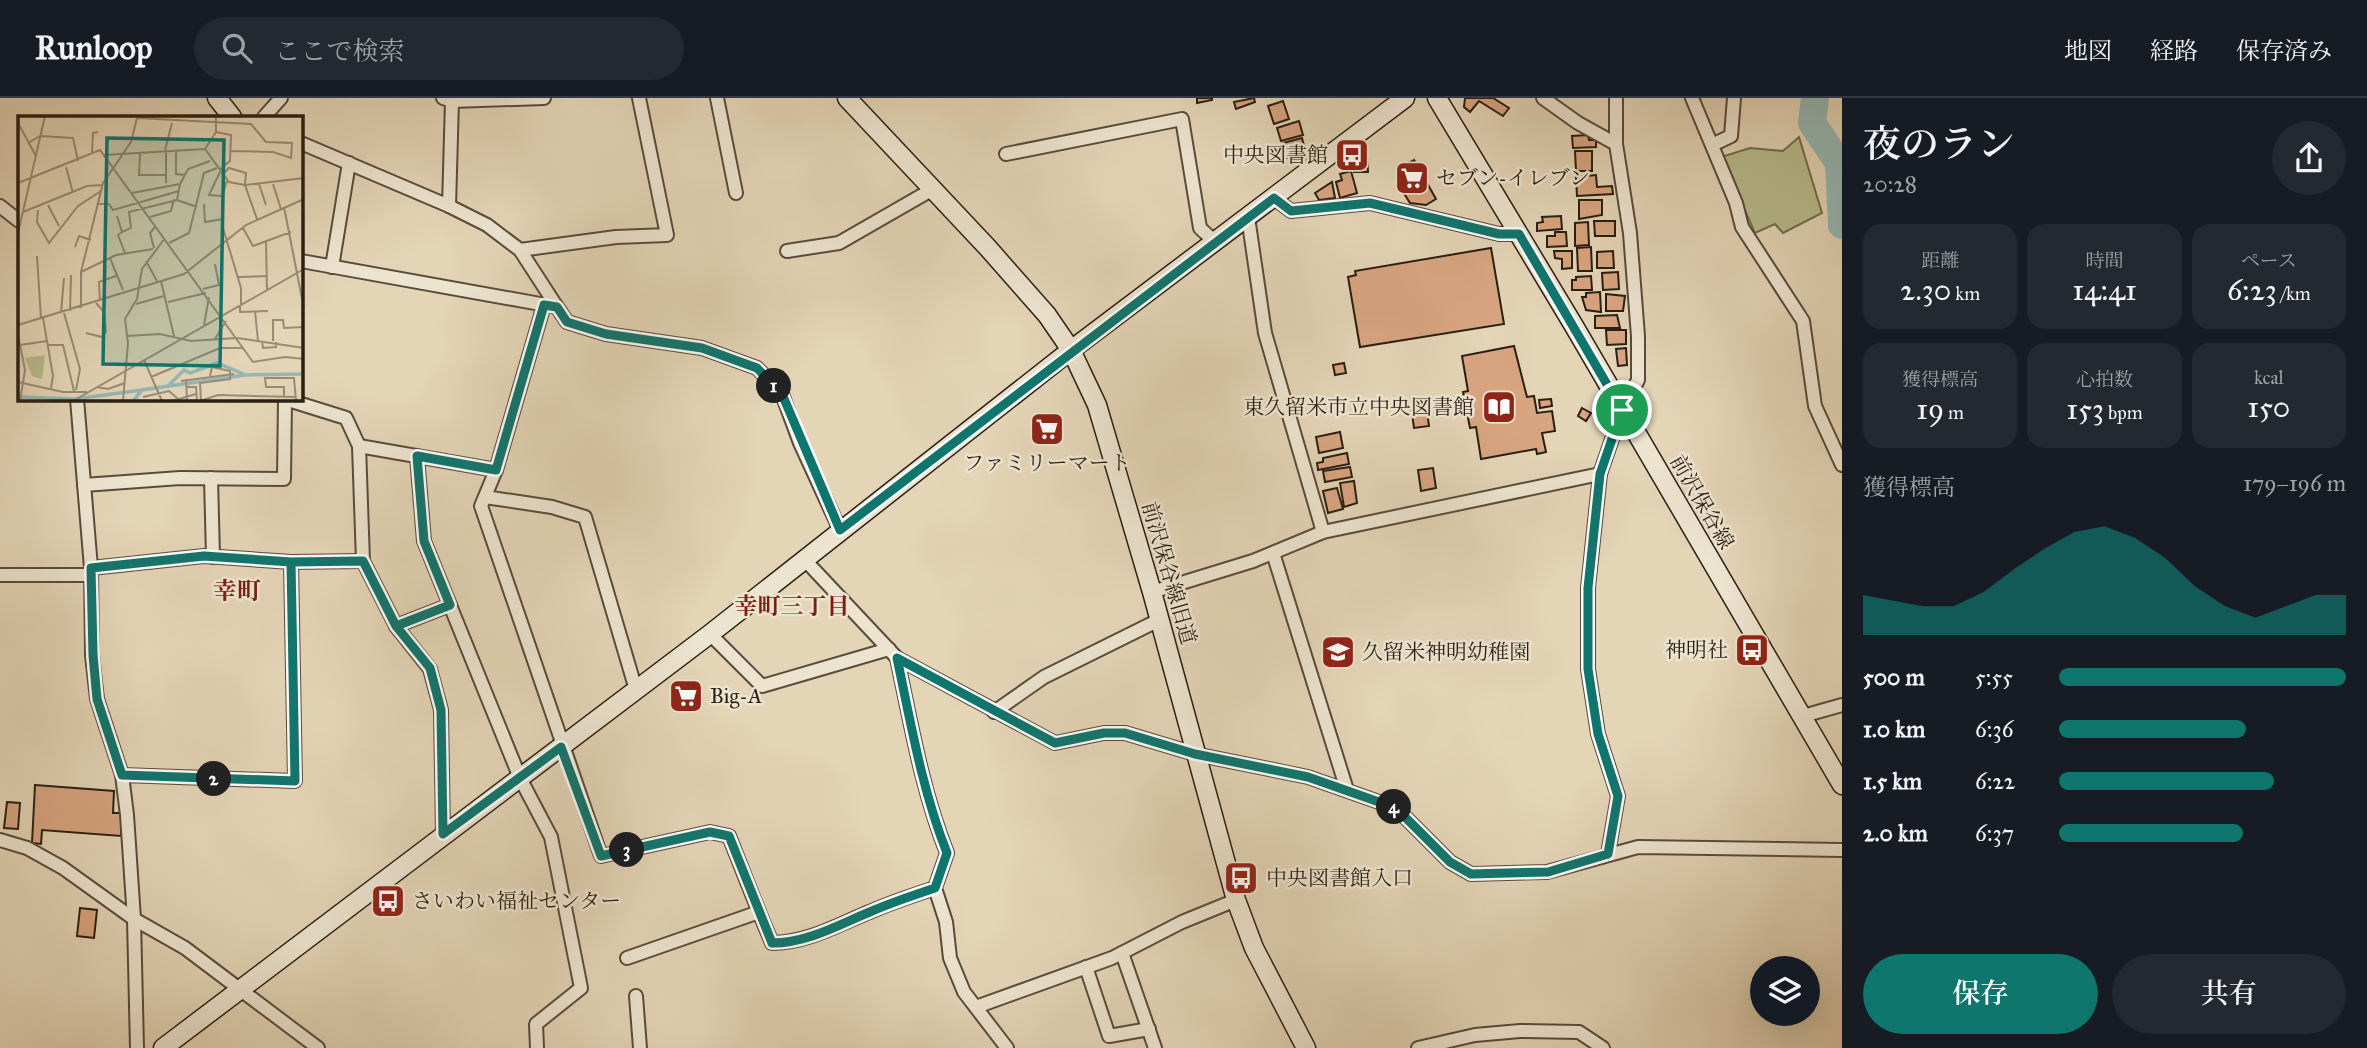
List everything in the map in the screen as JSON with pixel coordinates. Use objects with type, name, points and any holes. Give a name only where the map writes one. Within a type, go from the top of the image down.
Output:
[{"type":"street","points":[[217,98],[231,116]]},
{"type":"street","points":[[449,206],[448,99],[544,98]]},
{"type":"street","points":[[520,250],[615,237],[667,235],[639,98]]},
{"type":"street","points":[[717,98],[736,193]]},
{"type":"street","name":"前沢保谷線旧道","points":[[847,98],[1047,315],[1072,350],[1097,405],[1160,620],[1236,900],[1254,948],[1306,1048]]},
{"type":"street","points":[[163,1048],[710,634],[1072,350],[1405,98]]},
{"type":"street","name":"前沢保谷線","points":[[1437,98],[1842,786]]},
{"type":"street","points":[[1544,98],[1578,123],[1616,144]]},
{"type":"street","points":[[1608,854],[1618,796],[1598,734],[1588,669],[1588,588],[1600,474],[1622,410],[1638,380],[1638,336],[1628,217],[1616,144],[1616,98]]},
{"type":"street","points":[[1692,98],[1742,227],[1803,321],[1815,406],[1842,466]]},
{"type":"street","points":[[1712,145],[1731,136],[1734,98]]},
{"type":"street","points":[[265,116],[278,99]]},
{"type":"street","points":[[1006,154],[1182,119],[1200,228],[1215,242]]},
{"type":"street","points":[[303,143],[487,225],[520,250],[551,306],[567,322],[606,334],[702,348],[757,368],[782,394],[840,530]]},
{"type":"street","points":[[332,267],[349,163]]},
{"type":"street","points":[[787,251],[839,243],[933,189]]},
{"type":"street","points":[[1274,198],[1291,211],[1370,203],[1499,234],[1519,234]]},
{"type":"street","points":[[0,206],[18,221]]},
{"type":"street","points":[[1248,217],[1265,333],[1323,532]]},
{"type":"street","points":[[303,261],[551,306]]},
{"type":"street","points":[[551,306],[496,470],[481,506],[561,747],[601,856],[710,832],[729,836],[772,943],[789,943],[846,925],[870,912],[935,888]]},
{"type":"street","points":[[77,401],[91,571],[97,699],[122,775],[134,919],[137,1048]]},
{"type":"street","points":[[84,485],[211,478],[284,479],[285,401]]},
{"type":"street","points":[[291,401],[346,418],[359,446],[363,561],[396,626],[430,668],[441,710],[443,834]]},
{"type":"street","points":[[359,446],[496,470]]},
{"type":"street","points":[[417,456],[424,541],[520,778],[551,837],[581,988],[536,1024],[537,1048]]},
{"type":"street","points":[[1152,592],[1273,553],[1323,532],[1600,474]]},
{"type":"street","points":[[211,478],[213,557]]},
{"type":"street","points":[[485,497],[552,507],[585,517],[636,690]]},
{"type":"street","points":[[1273,553],[1347,790]]},
{"type":"street","points":[[0,575],[91,571],[213,557],[291,562],[363,561]]},
{"type":"street","points":[[804,559],[893,653],[1055,743],[1104,733],[1125,733],[1195,754],[1283,771],[1347,790],[1396,808],[1450,862],[1471,874],[1548,872],[1608,854],[1662,846],[1718,850],[1842,850]]},
{"type":"street","points":[[122,775],[295,781],[291,562]]},
{"type":"street","points":[[396,626],[450,605]]},
{"type":"street","points":[[995,712],[1044,677],[1160,620]]},
{"type":"street","points":[[710,634],[762,687],[893,653]]},
{"type":"street","points":[[893,653],[931,814],[947,853],[935,888],[946,922],[950,958],[964,992],[1007,1048]]},
{"type":"street","points":[[1803,716],[1842,705]]},
{"type":"street","points":[[0,840],[27,848],[63,868],[134,919],[184,948],[318,1048]]},
{"type":"street","points":[[976,1007],[1122,953],[1182,922],[1236,900]]},
{"type":"street","points":[[627,958],[759,912]]},
{"type":"street","points":[[1122,953],[1155,1048]]},
{"type":"street","points":[[1086,967],[1109,1036],[1149,1029]]},
{"type":"street","points":[[636,996],[640,1048]]},
{"type":"street","points":[[1418,1048],[1475,1035],[1520,1031],[1579,1032],[1602,1048]]},
{"type":"green space","points":[[1799,137],[1822,213],[1783,233],[1775,224],[1755,233],[1721,157],[1750,148],[1783,151]]},
{"type":"building","points":[[1197,98],[1212,98],[1212,100],[1197,103]]},
{"type":"building","points":[[1254,98],[1255,102],[1236,109],[1234,102]]},
{"type":"building","points":[[1465,98],[1493,98],[1509,108],[1503,116],[1479,101],[1470,112],[1464,107]]},
{"type":"building","points":[[1283,101],[1289,119],[1274,124],[1268,106]]},
{"type":"building","points":[[1299,121],[1303,135],[1281,141],[1277,128]]},
{"type":"building","points":[[1588,135],[1589,140],[1596,140],[1596,147],[1573,148],[1572,136]]},
{"type":"building","points":[[1302,138],[1305,150],[1299,151],[1300,155],[1286,158],[1283,143]]},
{"type":"building","points":[[1575,151],[1592,151],[1592,171],[1576,171]]},
{"type":"building","points":[[1367,157],[1368,172],[1354,172],[1354,163]]},
{"type":"building","name":"セブン-イレブン","points":[[1414,160],[1436,199],[1426,205],[1410,203],[1400,187],[1399,168]]},
{"type":"building","points":[[1351,171],[1357,193],[1340,198],[1336,182],[1342,180],[1340,174]]},
{"type":"building","points":[[1596,175],[1597,187],[1612,186],[1613,194],[1577,196],[1576,177]]},
{"type":"building","points":[[1332,182],[1335,198],[1319,200],[1315,193]]},
{"type":"building","points":[[1579,200],[1602,200],[1602,215],[1579,219]]},
{"type":"building","points":[[1561,216],[1562,229],[1537,231],[1537,223],[1543,222],[1542,217]]},
{"type":"building","points":[[1594,221],[1615,221],[1615,236],[1595,236]]},
{"type":"building","points":[[1588,222],[1589,245],[1575,246],[1575,223]]},
{"type":"building","points":[[1555,232],[1566,232],[1567,246],[1547,247],[1547,236],[1555,236]]},
{"type":"building","points":[[1591,247],[1592,271],[1578,271],[1577,248]]},
{"type":"building","points":[[1491,248],[1504,324],[1360,347],[1348,277],[1356,275],[1355,271]]},
{"type":"building","points":[[1554,251],[1572,251],[1572,268],[1562,269],[1562,259],[1555,258]]},
{"type":"building","points":[[1613,251],[1614,268],[1597,268],[1597,252]]},
{"type":"building","points":[[1618,272],[1619,289],[1603,290],[1602,273]]},
{"type":"building","points":[[1591,276],[1592,290],[1572,290],[1572,280],[1576,280],[1576,277]]},
{"type":"building","points":[[1600,292],[1601,312],[1586,310],[1582,297],[1586,297],[1586,293]]},
{"type":"building","points":[[1606,294],[1625,296],[1623,311],[1606,311]]},
{"type":"building","points":[[1617,315],[1620,328],[1595,328],[1595,316]]},
{"type":"building","points":[[1606,330],[1626,330],[1626,344],[1607,345]]},
{"type":"building","points":[[1514,346],[1527,397],[1534,396],[1537,413],[1552,411],[1555,431],[1542,433],[1546,452],[1537,454],[1536,449],[1481,459],[1476,427],[1470,428],[1463,392],[1468,391],[1462,356]]},
{"type":"building","points":[[1626,348],[1627,365],[1618,366],[1616,349]]},
{"type":"building","points":[[1344,363],[1346,373],[1335,375],[1333,365]]},
{"type":"building","points":[[1551,399],[1552,406],[1540,408],[1539,400]]},
{"type":"building","points":[[1426,404],[1429,426],[1414,428],[1411,406]]},
{"type":"building","points":[[1582,408],[1591,413],[1586,421],[1578,416]]},
{"type":"building","points":[[1340,432],[1343,448],[1319,453],[1316,437]]},
{"type":"building","points":[[1347,453],[1349,464],[1318,470],[1317,463],[1323,462],[1323,458]]},
{"type":"building","points":[[1350,467],[1352,477],[1325,482],[1323,471]]},
{"type":"building","points":[[1433,468],[1436,488],[1421,491],[1418,470]]},
{"type":"building","points":[[1354,481],[1357,503],[1344,507],[1340,483]]},
{"type":"building","points":[[1337,488],[1343,509],[1328,513],[1323,491]]},
{"type":"building","points":[[35,785],[114,791],[113,813],[122,813],[121,836],[42,830],[41,844],[32,843]]},
{"type":"building","points":[[7,802],[20,803],[18,829],[4,828]]},
{"type":"building","points":[[80,908],[97,910],[94,938],[77,936]]},
{"type":"waterway","points":[[1815,98],[1812,123],[1839,163],[1842,225]]},
{"type":"place","name":"中央図書館","points":[[1352,155]]},
{"type":"place","name":"セブン-イレブン","points":[[1412,178]]},
{"type":"place","name":"東久留米市立中央図書館","points":[[1499,407]]},
{"type":"place","name":"ファミリーマート","points":[[1047,429]]},
{"type":"place","name":"神明社","points":[[1752,650]]},
{"type":"place","name":"久留米神明幼稚園","points":[[1338,652]]},
{"type":"place","name":"Big-A","points":[[686,696]]},
{"type":"place","name":"中央図書館入口","points":[[1241,878]]},
{"type":"place","name":"さいわい福祉センター","points":[[388,901]]},
{"type":"district","name":"幸町","points":[[237,591]]},
{"type":"district","name":"幸町三丁目","points":[[792,606]]},
{"type":"route","points":[[1622,410],[1519,234],[1499,234],[1438,220],[1401,208],[1370,203],[1291,211],[1274,198],[840,530],[800,443],[782,394],[757,368],[735,357],[702,348],[606,334],[567,322],[557,307],[544,305],[496,470],[417,456],[424,541],[450,605],[396,626],[363,561],[291,562],[295,781],[122,775],[97,699],[91,568],[204,556],[291,562],[363,561],[396,626],[430,668],[441,710],[443,834],[561,747],[601,856],[710,832],[729,836],[772,943],[789,943],[846,925],[870,912],[935,888],[947,853],[931,814],[922,780],[897,658],[1055,743],[1072,742],[1104,733],[1125,733],[1195,754],[1308,777],[1396,808],[1450,862],[1471,874],[1496,876],[1548,872],[1608,854],[1618,796],[1598,734],[1588,669],[1588,588],[1600,474],[1622,410]]}]
